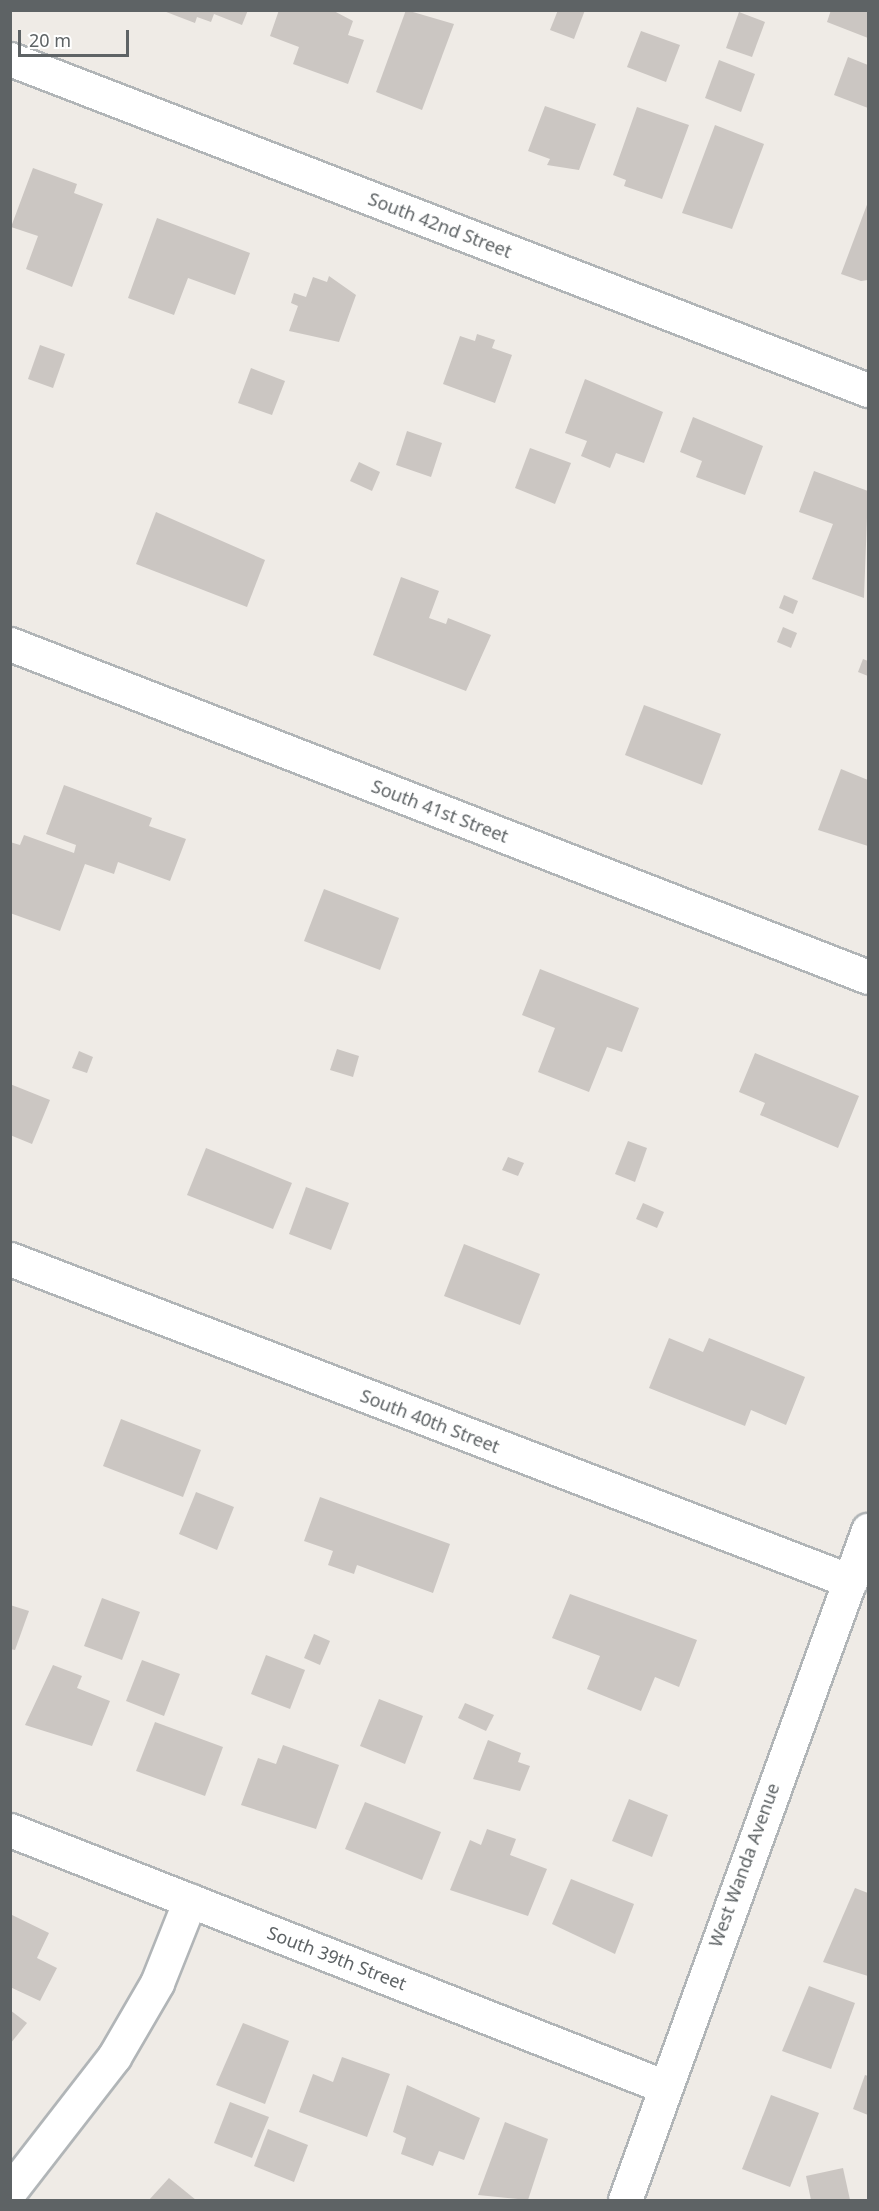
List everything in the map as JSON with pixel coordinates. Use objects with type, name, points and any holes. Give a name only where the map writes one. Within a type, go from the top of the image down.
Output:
[{"type":"street","name":"South 42nd Street","points":[[10,59],[868,390]]},
{"type":"street","name":"South 41st Street","points":[[10,644],[868,977]]},
{"type":"street","name":"South 40th Street","points":[[10,1259],[850,1581]]},
{"type":"street","name":"West Wanda Avenue","points":[[625,2200],[663,2085],[868,1530]]},
{"type":"street","name":"South 39th Street","points":[[10,1830],[663,2085]]},
{"type":"street","points":[[10,2191],[114,2057],[158,1983],[190,1900]]},
{"type":"building","points":[[161,10],[248,10],[242,25],[214,14],[211,22],[197,17],[195,23]]},
{"type":"building","points":[[279,10],[332,10],[353,21],[348,35],[364,40],[348,84],[293,64],[299,47],[270,36]]},
{"type":"building","points":[[406,10],[454,24],[422,110],[376,92]]},
{"type":"building","points":[[558,10],[585,10],[574,39],[550,30]]},
{"type":"building","points":[[831,10],[868,10],[868,38],[827,22]]},
{"type":"building","points":[[739,12],[765,22],[752,57],[726,48]]},
{"type":"building","points":[[641,31],[680,45],[666,82],[627,67]]},
{"type":"building","points":[[848,57],[868,65],[868,108],[834,95]]},
{"type":"building","points":[[719,60],[755,74],[741,112],[705,98]]},
{"type":"building","points":[[545,106],[596,124],[579,170],[547,165],[550,159],[528,151]]},
{"type":"building","points":[[637,107],[689,125],[662,199],[624,186],[626,180],[613,175]]},
{"type":"building","points":[[715,125],[764,144],[732,229],[682,213]]},
{"type":"building","points":[[33,168],[77,184],[74,193],[103,204],[72,287],[26,269],[38,236],[11,227]]},
{"type":"building","points":[[868,202],[868,280],[861,281],[841,274]]},
{"type":"building","points":[[157,218],[250,253],[235,295],[188,278],[174,315],[128,298]]},
{"type":"building","points":[[329,276],[356,295],[339,342],[289,331],[298,306],[291,303],[294,293],[306,297],[313,277],[327,282]]},
{"type":"building","points":[[477,334],[495,340],[492,348],[512,355],[495,403],[443,384],[460,336],[475,341]]},
{"type":"building","points":[[40,345],[65,354],[53,388],[28,379]]},
{"type":"building","points":[[251,368],[285,381],[272,415],[238,403]]},
{"type":"building","points":[[585,379],[663,412],[644,463],[616,453],[610,468],[581,456],[587,441],[565,433]]},
{"type":"building","points":[[693,417],[763,446],[745,495],[696,477],[702,461],[680,452]]},
{"type":"building","points":[[407,431],[442,443],[431,477],[396,465]]},
{"type":"building","points":[[530,448],[571,463],[555,504],[515,488]]},
{"type":"building","points":[[359,462],[380,472],[372,491],[350,481]]},
{"type":"building","points":[[814,471],[868,491],[864,598],[812,579],[833,524],[799,512]]},
{"type":"building","points":[[156,512],[265,560],[247,607],[136,564]]},
{"type":"building","points":[[401,577],[439,591],[429,618],[446,624],[448,618],[491,635],[466,691],[373,655]]},
{"type":"building","points":[[784,595],[798,601],[793,614],[779,608]]},
{"type":"building","points":[[783,627],[797,633],[791,648],[777,642]]},
{"type":"building","points":[[863,659],[868,661],[868,676],[858,672]]},
{"type":"building","points":[[644,705],[721,734],[702,785],[625,755]]},
{"type":"building","points":[[841,769],[868,780],[868,846],[818,830]]},
{"type":"building","points":[[64,785],[152,818],[149,826],[186,839],[170,881],[118,862],[114,874],[85,864],[60,931],[10,913],[10,842],[20,845],[24,835],[74,853],[76,845],[46,834]]},
{"type":"building","points":[[324,889],[399,918],[380,970],[304,941]]},
{"type":"building","points":[[540,969],[639,1008],[622,1052],[607,1047],[589,1092],[538,1072],[555,1028],[522,1015]]},
{"type":"building","points":[[337,1049],[359,1056],[353,1077],[330,1070]]},
{"type":"building","points":[[79,1051],[93,1057],[87,1073],[72,1068]]},
{"type":"building","points":[[755,1053],[859,1096],[838,1148],[760,1115],[765,1103],[739,1092]]},
{"type":"building","points":[[10,1084],[50,1100],[32,1144],[10,1135]]},
{"type":"building","points":[[628,1141],[647,1148],[635,1182],[615,1174]]},
{"type":"building","points":[[206,1148],[292,1183],[273,1229],[187,1195]]},
{"type":"building","points":[[508,1157],[524,1163],[518,1176],[502,1170]]},
{"type":"building","points":[[306,1187],[349,1203],[331,1250],[289,1234]]},
{"type":"building","points":[[643,1203],[664,1212],[657,1228],[636,1219]]},
{"type":"building","points":[[464,1244],[540,1274],[520,1325],[444,1296]]},
{"type":"building","points":[[669,1338],[703,1352],[709,1338],[805,1377],[786,1425],[751,1410],[745,1426],[649,1388]]},
{"type":"building","points":[[121,1419],[201,1450],[183,1497],[103,1466]]},
{"type":"building","points":[[196,1492],[234,1507],[217,1550],[179,1534]]},
{"type":"building","points":[[320,1497],[450,1544],[433,1593],[357,1565],[354,1574],[328,1565],[333,1551],[304,1541]]},
{"type":"building","points":[[570,1594],[697,1640],[679,1687],[655,1677],[641,1711],[587,1689],[600,1656],[552,1638]]},
{"type":"building","points":[[102,1598],[140,1612],[122,1660],[84,1646]]},
{"type":"building","points":[[10,1605],[29,1611],[15,1650],[10,1649]]},
{"type":"building","points":[[314,1634],[330,1641],[320,1665],[304,1658]]},
{"type":"building","points":[[266,1655],[305,1670],[290,1709],[251,1694]]},
{"type":"building","points":[[142,1660],[180,1674],[164,1716],[126,1701]]},
{"type":"building","points":[[53,1665],[82,1676],[77,1688],[110,1701],[92,1746],[25,1725]]},
{"type":"building","points":[[379,1699],[423,1716],[405,1764],[360,1746]]},
{"type":"building","points":[[465,1703],[494,1715],[486,1731],[458,1718]]},
{"type":"building","points":[[155,1722],[223,1747],[205,1796],[136,1771]]},
{"type":"building","points":[[488,1740],[521,1753],[518,1762],[530,1766],[520,1791],[473,1779]]},
{"type":"building","points":[[283,1745],[339,1765],[316,1829],[241,1805],[258,1758],[276,1764]]},
{"type":"building","points":[[629,1799],[668,1815],[652,1857],[612,1841]]},
{"type":"building","points":[[365,1802],[441,1832],[422,1880],[345,1849]]},
{"type":"building","points":[[487,1829],[516,1839],[510,1855],[547,1869],[528,1916],[450,1890],[470,1840],[481,1845]]},
{"type":"building","points":[[571,1879],[634,1904],[615,1954],[552,1924]]},
{"type":"building","points":[[855,1888],[868,1893],[868,1976],[823,1962]]},
{"type":"building","points":[[10,1914],[49,1933],[37,1958],[57,1968],[40,2001],[10,1987]]},
{"type":"building","points":[[809,1986],[855,2003],[831,2069],[782,2051]]},
{"type":"building","points":[[10,2010],[27,2023],[10,2044]]},
{"type":"building","points":[[243,2023],[289,2041],[265,2104],[216,2085]]},
{"type":"building","points":[[342,2057],[390,2074],[367,2137],[299,2112],[313,2074],[333,2082]]},
{"type":"building","points":[[865,2075],[868,2076],[868,2115],[853,2109]]},
{"type":"building","points":[[407,2085],[480,2118],[464,2160],[439,2151],[433,2166],[401,2154],[406,2138],[393,2132]]},
{"type":"building","points":[[771,2095],[819,2113],[790,2187],[742,2169]]},
{"type":"building","points":[[230,2102],[269,2117],[252,2158],[214,2143]]},
{"type":"building","points":[[505,2122],[548,2139],[528,2200],[478,2195]]},
{"type":"building","points":[[268,2129],[308,2145],[294,2182],[254,2166]]},
{"type":"building","points":[[843,2168],[850,2200],[811,2200],[806,2176]]},
{"type":"building","points":[[169,2178],[196,2200],[149,2200]]}]
